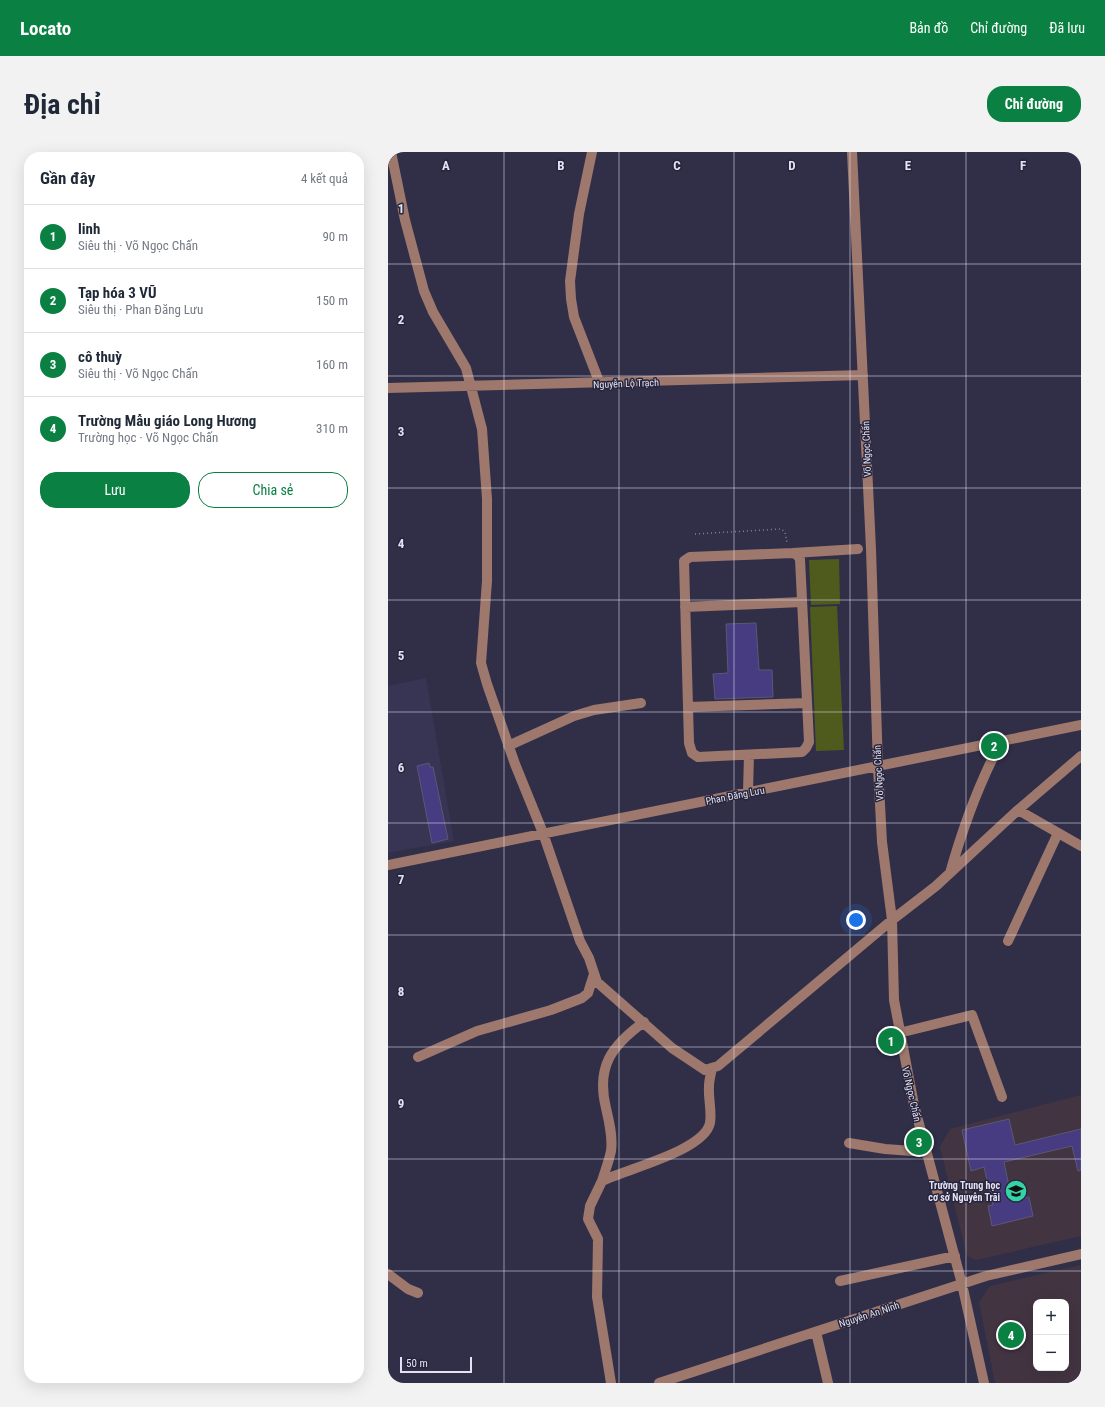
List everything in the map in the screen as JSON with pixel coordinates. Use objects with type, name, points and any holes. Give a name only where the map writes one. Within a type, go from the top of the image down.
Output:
[{"type":"street","points":[[391,152],[405,220],[424,291],[433,312],[464,363],[472,385],[482,429],[487,499],[487,581],[481,663],[508,746],[543,833],[580,941],[589,958],[597,982],[677,1052],[705,1070],[718,1066],[950,873],[1018,810],[1081,756]]},
{"type":"street","points":[[592,152],[579,214],[570,281],[574,318],[600,384]]},
{"type":"street","name":"Võ Ngọc Chấn","points":[[852,152],[863,375],[878,766],[882,842],[892,920],[894,1000],[899,1033],[926,1152],[955,1256],[984,1383]]},
{"type":"street","name":"Nguyễn Lộ Trạch","points":[[388,388],[472,385],[600,384],[765,377],[863,375]]},
{"type":"street","points":[[790,553],[797,555],[800,559],[807,703],[808,742],[806,748],[802,752],[698,757],[692,753],[689,743],[684,561],[690,557],[858,549]]},
{"type":"street","points":[[686,607],[802,602]]},
{"type":"street","points":[[508,746],[574,716],[594,710],[641,702]]},
{"type":"street","points":[[688,707],[807,703]]},
{"type":"street","name":"Phan Đăng Lưu","points":[[388,865],[1081,725]]},
{"type":"street","points":[[950,873],[963,827],[992,758],[1001,742]]},
{"type":"street","points":[[748,792],[749,755]]},
{"type":"street","points":[[1018,810],[1081,846]]},
{"type":"street","points":[[1008,941],[1058,833]]},
{"type":"street","points":[[418,1057],[477,1031],[551,1010],[582,998],[588,993],[594,974]]},
{"type":"street","points":[[899,1033],[972,1015],[1002,1097]]},
{"type":"street","points":[[611,1383],[597,1297],[598,1239],[588,1219],[590,1206],[602,1181],[611,1151],[609,1121],[603,1097],[602,1079],[604,1068],[620,1041],[644,1022]]},
{"type":"street","points":[[602,1181],[672,1154],[698,1140],[706,1132],[710,1124],[709,1085],[712,1068]]},
{"type":"street","points":[[849,1143],[885,1149],[926,1152]]},
{"type":"street","name":"Nguyễn An Ninh","points":[[660,1383],[986,1276],[1081,1254]]},
{"type":"street","points":[[840,1281],[955,1256]]},
{"type":"street","points":[[388,1274],[408,1289],[418,1293]]},
{"type":"street","points":[[816,1332],[828,1383]]},
{"type":"path","points":[[695,534],[781,529],[785,532],[790,553]]},
{"type":"shaded area","points":[[426,678],[454,841],[388,853],[388,686]]},
{"type":"shaded area","name":"Trường Trung học cơ sở Nguyễn Trãi","points":[[1081,1095],[1081,1236],[976,1260],[967,1256],[940,1147],[950,1129]]},
{"type":"shaded area","points":[[1080,1265],[1081,1383],[995,1383],[979,1302],[990,1286]]},
{"type":"green space","points":[[839,559],[840,604],[811,605],[809,560]]},
{"type":"green space","points":[[837,606],[844,750],[816,751],[810,607]]},
{"type":"building","points":[[756,623],[759,670],[772,670],[773,697],[715,699],[713,674],[728,673],[726,624]]},
{"type":"building","points":[[429,763],[430,767],[433,767],[448,839],[432,843],[417,766]]},
{"type":"building","points":[[1009,1119],[1015,1145],[1081,1129],[1081,1170],[1078,1171],[1072,1146],[1004,1162],[1012,1201],[1029,1197],[1033,1216],[992,1226],[988,1206],[993,1205],[984,1167],[971,1171],[962,1130]]},
{"type":"place","name":"Tạp hóa 3 VŨ","points":[[994,746]]},
{"type":"place","name":"linh","points":[[891,1041]]},
{"type":"place","name":"cô thuỳ","points":[[919,1142]]},
{"type":"place","name":"Trường Trung học cơ sở Nguyễn Trãi","points":[[1016,1191]]},
{"type":"place","name":"Trường Mẫu giáo Long Hương","points":[[1011,1335]]}]
